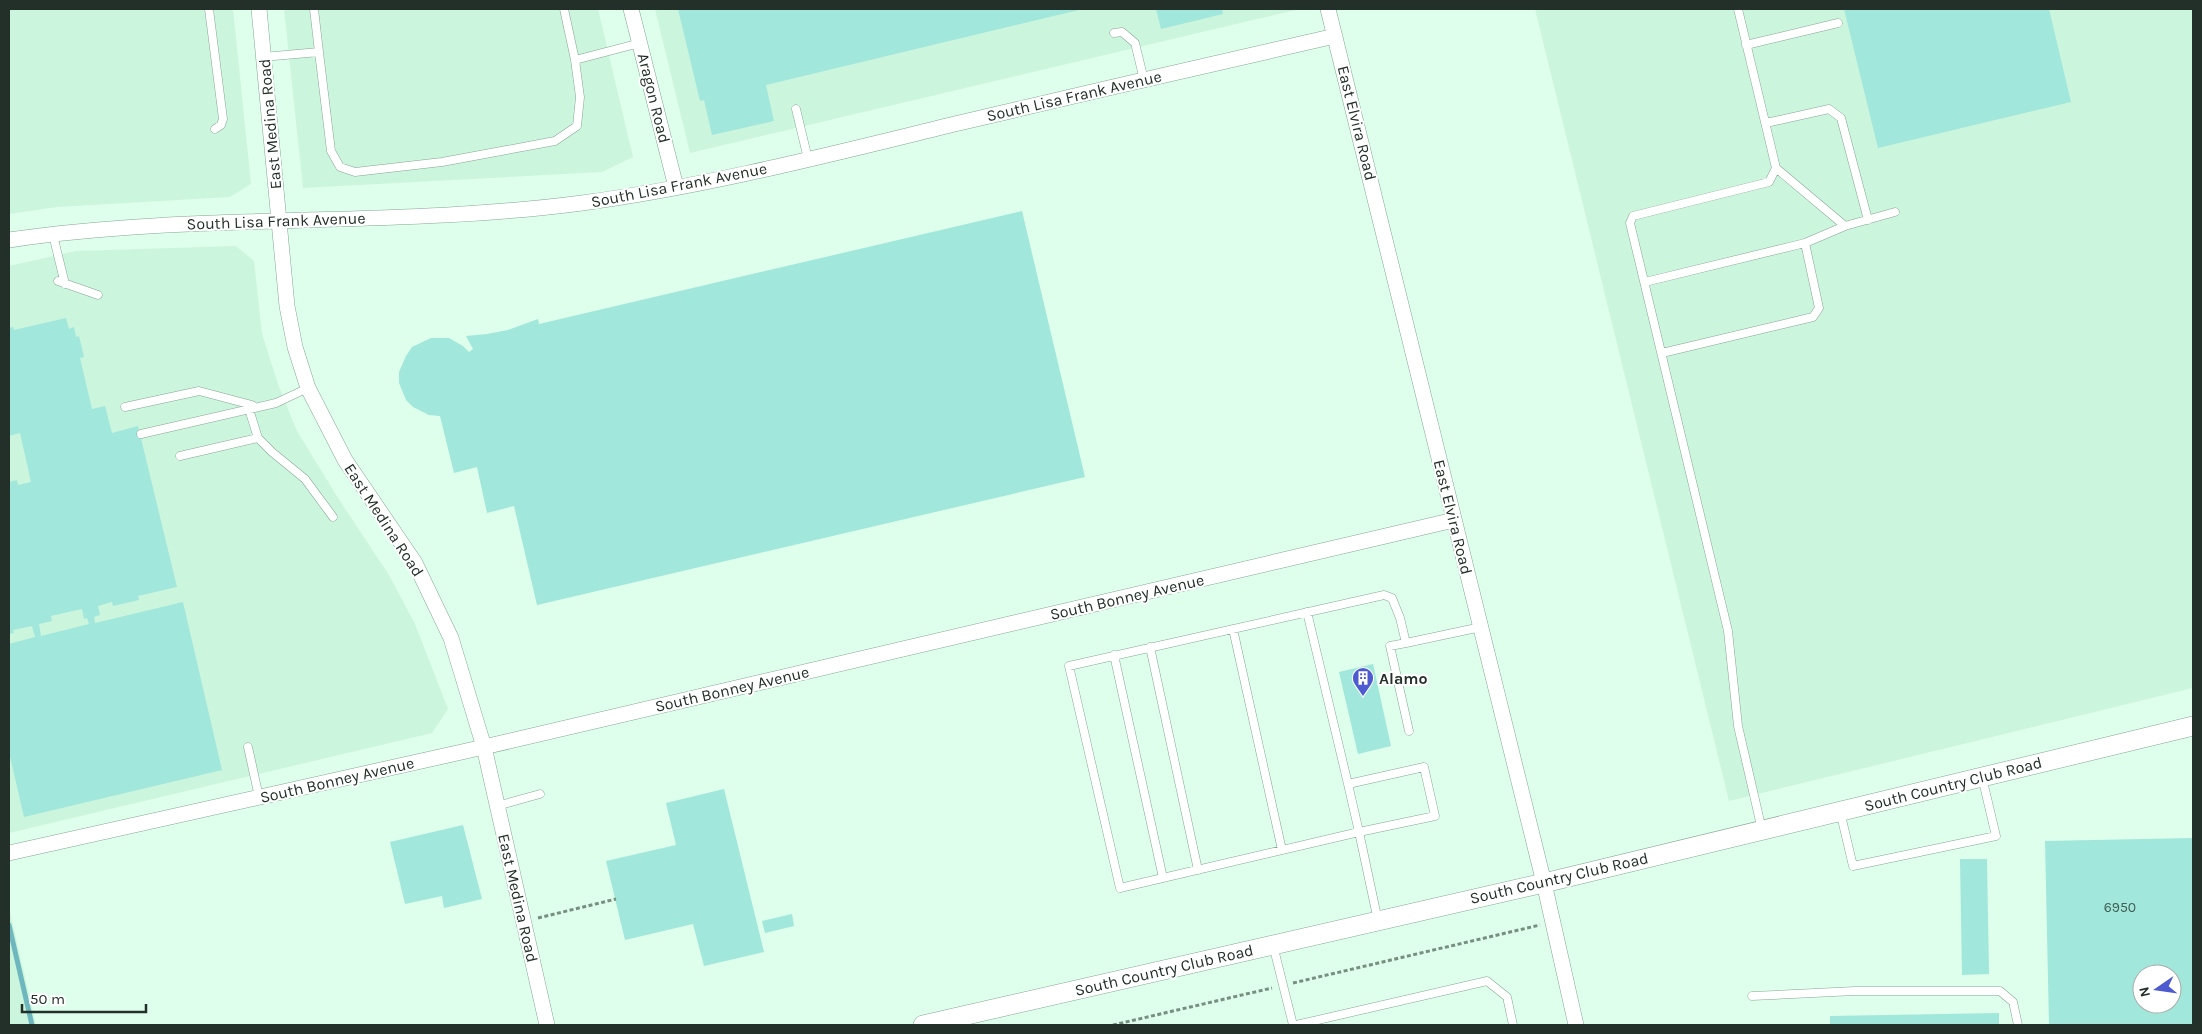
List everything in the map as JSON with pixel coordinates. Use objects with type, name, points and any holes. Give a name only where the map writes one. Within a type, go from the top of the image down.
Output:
[{"type":"street","name":"East Medina Road","points":[[259,9],[287,306],[295,347],[308,388],[345,460],[415,563],[451,638],[484,747],[547,1025]]},
{"type":"street","name":"Aragon Road","points":[[631,9],[676,187]]},
{"type":"street","name":"East Elvira Road","points":[[1328,9],[1544,882],[1576,1025]]},
{"type":"street","name":"South Lisa Frank Avenue","points":[[9,240],[152,226],[484,212],[582,203],[676,187],[808,160],[1335,36]]},
{"type":"street","name":"South Bonney Avenue","points":[[9,853],[484,747],[1454,520]]},
{"type":"street","name":"South Country Club Road","points":[[923,1025],[1544,882],[2193,726]]},
{"type":"lane","points":[[209,9],[223,119],[222,125],[215,129]]},
{"type":"lane","points":[[314,9],[331,151],[340,167],[355,172],[442,162],[555,141],[577,126],[580,97],[575,60],[564,9]]},
{"type":"lane","points":[[1738,9],[1776,168],[1845,226]]},
{"type":"lane","points":[[1746,45],[1838,23]]},
{"type":"lane","points":[[1114,33],[1122,32],[1135,42],[1144,80]]},
{"type":"lane","points":[[575,60],[640,43]]},
{"type":"lane","points":[[263,57],[319,52]]},
{"type":"lane","points":[[796,109],[808,160]]},
{"type":"lane","points":[[1766,123],[1828,109],[1841,118],[1868,220]]},
{"type":"lane","points":[[1762,830],[1738,726],[1728,631],[1630,223],[1634,216],[1769,182],[1776,168]]},
{"type":"lane","points":[[1645,282],[1805,243],[1845,226],[1895,212]]},
{"type":"lane","points":[[54,235],[62,283],[98,295]]},
{"type":"lane","points":[[1662,353],[1813,317],[1819,308],[1805,243]]},
{"type":"lane","points":[[141,434],[249,406],[276,403],[308,388]]},
{"type":"lane","points":[[125,407],[199,391],[249,406]]},
{"type":"lane","points":[[249,406],[258,438],[272,452],[306,479],[333,517]]},
{"type":"lane","points":[[180,456],[258,438]]},
{"type":"lane","points":[[1348,784],[1424,767],[1435,816],[1120,888],[1069,666],[1384,595],[1392,598],[1400,618],[1406,643]]},
{"type":"lane","points":[[1306,612],[1348,784],[1378,921]]},
{"type":"lane","points":[[1409,731],[1390,646],[1481,627]]},
{"type":"lane","points":[[1233,629],[1282,850]]},
{"type":"lane","points":[[1150,647],[1198,870]]},
{"type":"lane","points":[[1114,656],[1163,878]]},
{"type":"lane","points":[[248,747],[259,797]]},
{"type":"lane","points":[[1840,811],[1853,866],[1996,836],[1982,776]]},
{"type":"lane","points":[[497,806],[540,794]]},
{"type":"lane","points":[[1273,945],[1295,1025],[1488,981],[1507,997],[1513,1025]]},
{"type":"lane","points":[[1752,996],[1855,991],[2000,991],[2013,1002],[2018,1025]]},
{"type":"path","points":[[523,922],[616,899]]},
{"type":"path","points":[[1113,1025],[1552,922]]},
{"type":"shaded area","points":[[9,9],[233,9],[251,184],[230,197],[57,207],[9,214]]},
{"type":"shaded area","points":[[284,9],[598,9],[633,157],[602,172],[303,188]]},
{"type":"shaded area","points":[[655,9],[1300,9],[690,153]]},
{"type":"shaded area","points":[[1535,9],[2193,9],[2193,688],[1729,801]]},
{"type":"shaded area","points":[[236,246],[254,261],[262,334],[279,387],[297,431],[338,498],[389,575],[415,624],[448,709],[432,733],[9,833],[9,266],[76,251]]},
{"type":"shaded area","points":[[10,912],[36,1025],[9,1025]]},
{"type":"building","points":[[678,9],[1083,9],[766,85],[774,121],[712,135],[704,100],[700,101]]},
{"type":"building","points":[[1156,9],[1222,9],[1223,14],[1161,29]]},
{"type":"building","points":[[1844,9],[2049,9],[2071,102],[1878,148]]},
{"type":"building","points":[[1022,211],[1085,477],[537,605],[514,506],[487,513],[477,467],[454,473],[440,416],[429,415],[413,407],[406,400],[399,383],[399,372],[412,347],[431,338],[449,338],[469,352],[473,349],[466,336],[508,330],[538,319],[539,324]]},
{"type":"building","points":[[66,318],[69,329],[74,327],[76,337],[79,336],[84,357],[80,358],[92,409],[105,406],[112,433],[138,426],[177,587],[138,596],[139,600],[113,606],[112,602],[98,606],[100,615],[94,617],[95,623],[183,602],[222,770],[24,817],[9,752],[9,644],[35,637],[32,626],[13,630],[14,633],[9,634],[9,482],[17,480],[18,485],[31,482],[20,433],[9,436],[9,328],[13,327],[14,330]],"holes":[[[82,609],[84,619],[87,618],[89,624],[41,636],[39,624],[52,621],[51,616]]]},
{"type":"building","name":"Alamo","points":[[1373,664],[1391,746],[1358,754],[1339,672]]},
{"type":"building","points":[[724,789],[764,952],[704,966],[693,924],[625,940],[606,861],[676,845],[666,803]]},
{"type":"building","points":[[463,825],[482,899],[444,908],[442,896],[405,904],[390,842]]},
{"type":"building","points":[[2193,838],[2193,1025],[2049,1025],[2045,841]]},
{"type":"building","points":[[1960,859],[1987,859],[1989,974],[1962,975]]},
{"type":"building","points":[[792,914],[794,926],[765,933],[762,921]]},
{"type":"building","points":[[1999,1013],[1999,1025],[1830,1025],[1830,1016]]},
{"type":"waterway","points":[[9,925],[32,1025]]},
{"type":"place","name":"Alamo","points":[[1363,697]]}]
